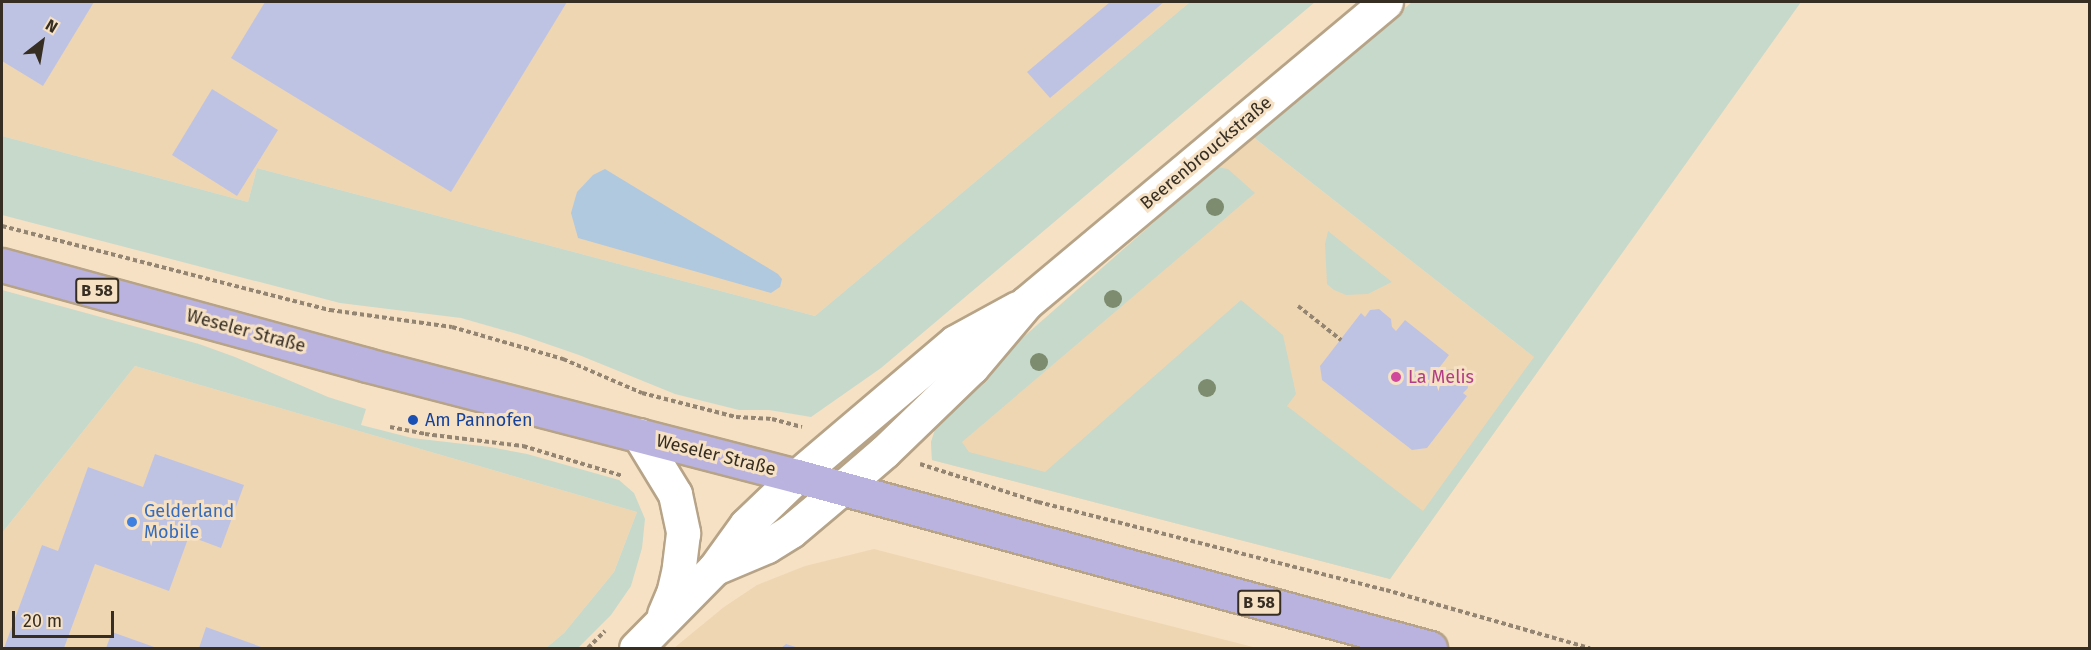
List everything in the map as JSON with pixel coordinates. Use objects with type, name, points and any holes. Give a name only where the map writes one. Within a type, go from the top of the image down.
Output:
[{"type":"main road","name":"Beerenbrouckstraße","points":[[715,568],[767,546],[791,531],[841,489],[884,452],[972,367],[1026,303],[1386,2]]},
{"type":"main road","name":"Weseler Straße","points":[[2,265],[797,476],[1430,648]]},
{"type":"main road","name":"Beerenbrouckstraße","points":[[715,568],[746,525],[797,476],[955,342],[1026,303]]},
{"type":"main road","points":[[639,435],[675,494],[683,533],[679,568],[673,593],[647,637]]},
{"type":"main road","points":[[647,637],[715,568]]},
{"type":"path","points":[[1298,306],[1341,340]]},
{"type":"path","points":[[390,427],[425,434],[523,446],[593,465],[621,475],[629,481]]},
{"type":"shaded area","points":[[2,2],[1190,2],[815,316],[257,168],[248,202],[2,136]]},
{"type":"shaded area","points":[[1252,136],[1543,364],[1390,579],[932,460],[931,442],[953,399]]},
{"type":"shaded area","points":[[135,366],[637,512],[614,572],[564,633],[546,648],[2,648],[2,533]]},
{"type":"shaded area","points":[[874,549],[1257,648],[674,648],[724,607],[757,585],[805,566]]},
{"type":"green space","points":[[1190,2],[1315,2],[881,368],[811,417],[769,410],[739,410],[675,394],[579,355],[461,318],[340,303],[2,215],[2,136],[248,202],[257,168],[815,316]]},
{"type":"green space","points":[[1412,2],[1801,2],[1390,579],[932,460],[931,442],[938,420],[953,399],[1217,167],[1228,169],[1255,193],[962,442],[969,452],[1045,472],[1241,300],[1283,335],[1296,394],[1287,406],[1423,511],[1534,357],[1252,136]]},
{"type":"green space","points":[[1328,231],[1392,282],[1368,294],[1346,295],[1334,290],[1327,284],[1325,244]]},
{"type":"green space","points":[[2,290],[199,344],[235,357],[328,397],[366,409],[361,425],[412,438],[490,447],[527,454],[619,480],[634,493],[645,519],[642,548],[631,586],[611,615],[578,648],[546,648],[564,633],[614,572],[637,512],[135,366],[2,533]]},
{"type":"water","points":[[605,169],[778,274],[782,279],[780,287],[771,293],[578,238],[571,213],[577,192],[593,175]]},
{"type":"building","points":[[2,2],[94,2],[43,86],[2,61]]},
{"type":"building","points":[[265,2],[567,2],[451,192],[231,58]]},
{"type":"building","points":[[1110,2],[1164,2],[1050,98],[1027,72]]},
{"type":"building","points":[[212,89],[278,130],[237,196],[172,155]]},
{"type":"building","points":[[1379,309],[1391,319],[1392,327],[1396,331],[1405,320],[1449,355],[1436,372],[1441,376],[1446,370],[1455,369],[1467,378],[1468,388],[1463,393],[1467,396],[1427,448],[1412,450],[1322,380],[1320,366],[1361,313],[1365,317],[1370,310]]},
{"type":"building","points":[[155,454],[244,485],[221,548],[189,536],[169,591],[95,564],[64,648],[4,648],[42,545],[58,551],[88,467],[143,487]]},
{"type":"building","points":[[206,627],[264,648],[199,648]]},
{"type":"building","points":[[112,632],[157,648],[106,648]]},
{"type":"building","points":[[786,644],[799,648],[781,648]]},
{"type":"place","name":"La Melis","points":[[1396,377]]},
{"type":"place","name":"Am Pannofen","points":[[413,420]]},
{"type":"place","name":"Gelderland Mobile","points":[[132,522]]}]
